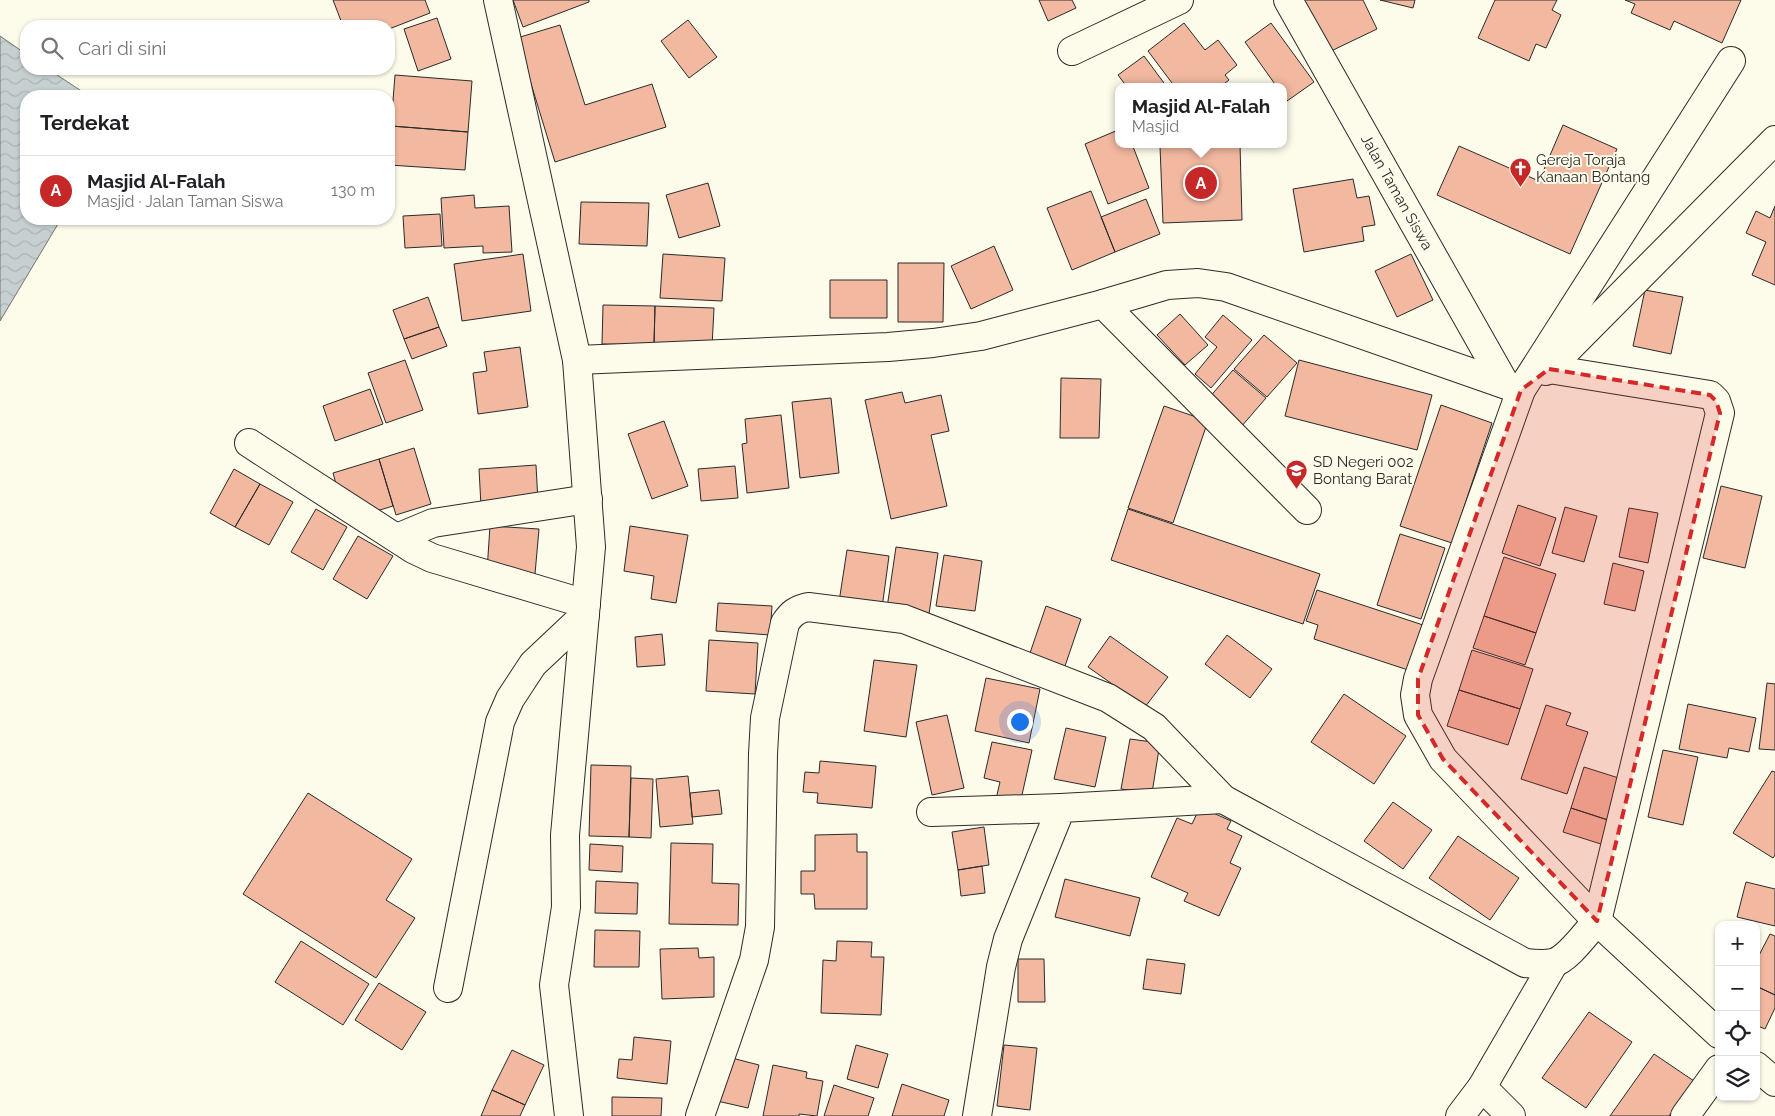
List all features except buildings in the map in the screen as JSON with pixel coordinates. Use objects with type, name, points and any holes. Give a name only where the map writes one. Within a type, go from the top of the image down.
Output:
[{"type":"street","points":[[498,0],[577,360],[591,547],[565,835],[566,907],[554,985],[569,1116]]},
{"type":"street","points":[[1072,50],[1179,0]]},
{"type":"street","name":"Jalan Taman Siswa","points":[[1288,0],[1513,387]]},
{"type":"street","points":[[1715,1030],[1597,921],[1443,759],[1418,715],[1415,695],[1418,679],[1513,387],[1731,61]]},
{"type":"street","points":[[577,360],[933,343],[982,336],[1167,285],[1198,283],[1226,287],[1513,387],[1549,369],[1775,140]]},
{"type":"street","points":[[1103,304],[1307,510]]},
{"type":"street","points":[[1460,1116],[1482,1087],[1554,963],[1566,955],[1597,921],[1717,423],[1719,407],[1716,400],[1710,395],[1549,369]]},
{"type":"street","points":[[249,443],[413,549],[432,558],[585,609]]},
{"type":"street","points":[[396,538],[433,523],[588,500]]},
{"type":"street","points":[[700,1116],[754,960],[760,927],[765,718],[785,623],[792,613],[808,607],[904,619],[1108,698],[1154,726],[1223,799],[1525,963],[1554,963]]},
{"type":"street","points":[[448,988],[500,722],[510,699],[532,664],[585,609]]},
{"type":"street","points":[[931,812],[1061,808],[1223,799]]},
{"type":"street","points":[[976,1116],[1001,967],[1008,939],[1061,808]]},
{"type":"street","points":[[1760,1069],[1775,1082]]},
{"type":"street","points":[[1685,1116],[1715,1075]]},
{"type":"street","points":[[1482,1087],[1511,1116]]},
{"type":"highlighted area","points":[[1549,369],[1710,395],[1716,401],[1720,413],[1597,921],[1443,759],[1418,715],[1418,679],[1521,390]]},
{"type":"water","points":[[0,36],[20,50],[20,75],[57,75],[80,90],[20,90],[20,225],[57,225],[0,321]]},
{"type":"place","name":"Masjid Al-Falah","points":[[1201,183]]},
{"type":"place","name":"Gereja Toraja Kanaan Bontang","points":[[1520,188]]},
{"type":"place","name":"SD Negeri 002 Bontang Barat","points":[[1297,490]]}]
